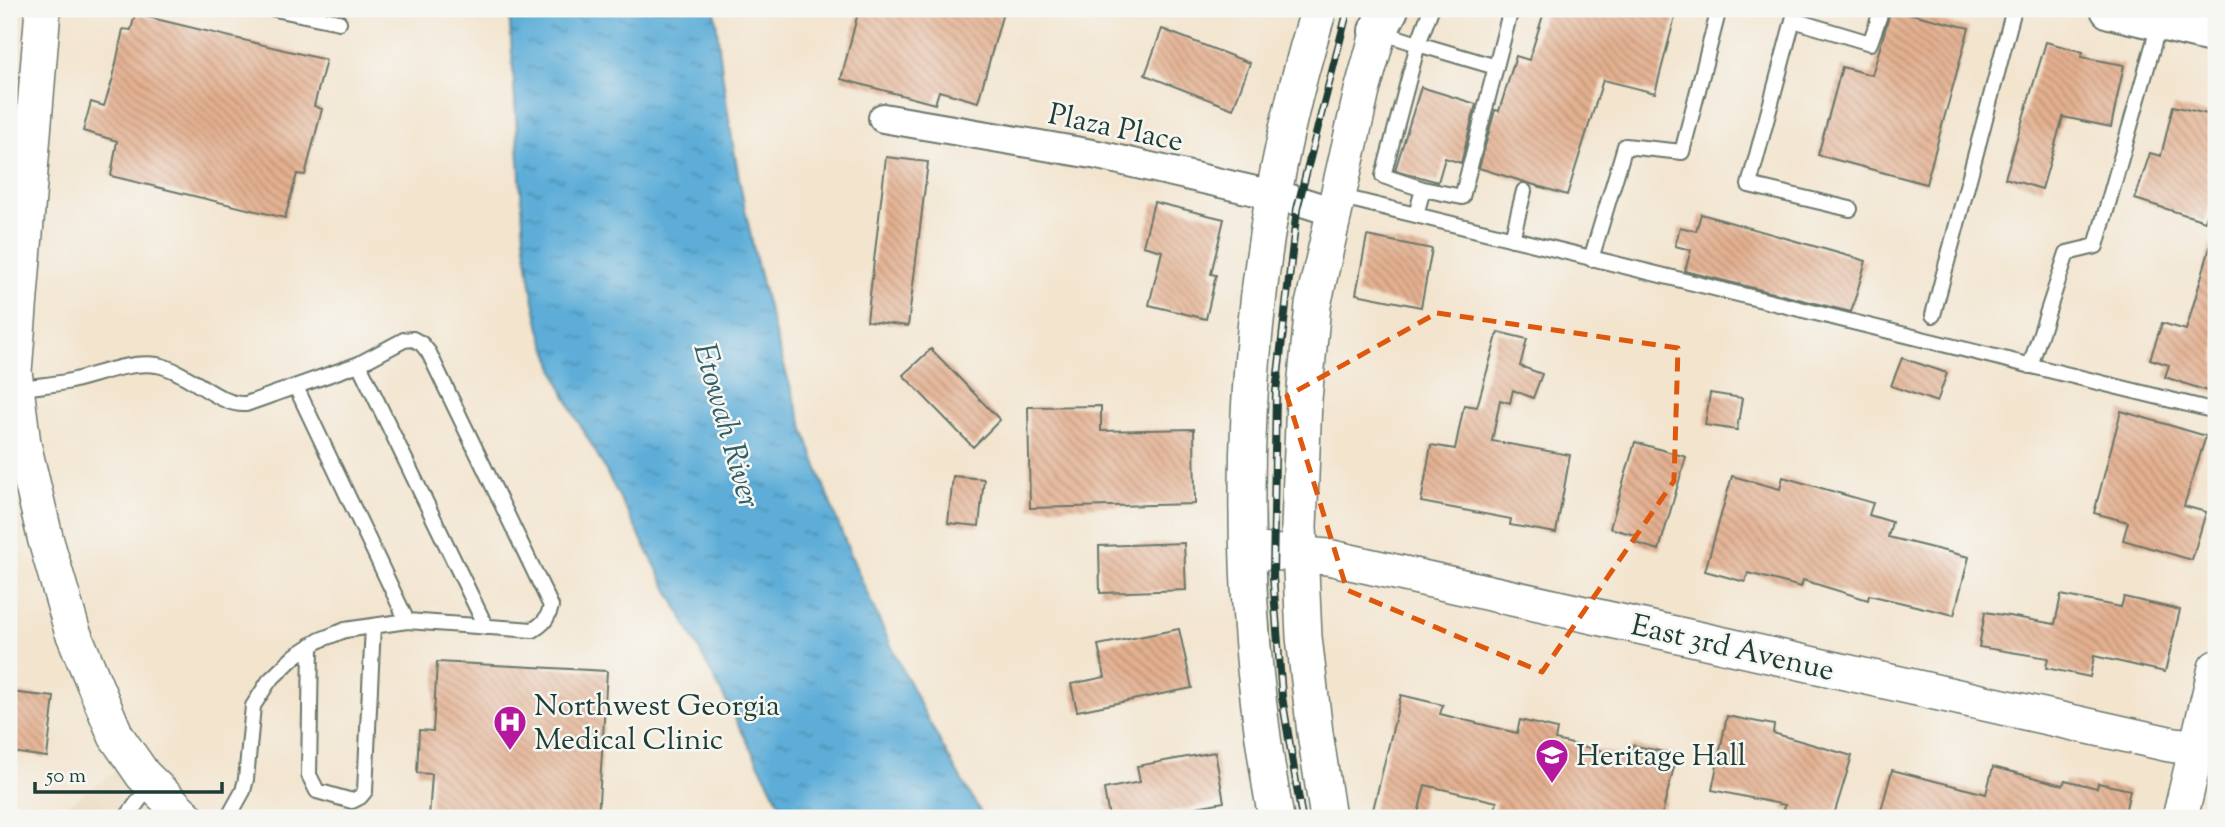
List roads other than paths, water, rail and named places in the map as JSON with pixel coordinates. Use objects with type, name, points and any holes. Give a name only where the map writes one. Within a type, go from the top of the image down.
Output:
[{"type":"main road","points":[[2131,12],[2216,34]]},
{"type":"street","points":[[43,9],[13,379],[23,444],[46,541],[72,630],[116,736],[151,784],[187,818]]},
{"type":"street","points":[[1276,818],[1259,717],[1251,624],[1247,490],[1254,359],[1262,279],[1300,69],[1319,9]]},
{"type":"street","points":[[1328,818],[1314,733],[1304,637],[1299,527],[1306,386],[1314,305],[1335,204],[1384,16]]},
{"type":"street","name":"Plaza Place","points":[[883,118],[1098,155],[1275,196],[1335,204]]},
{"type":"street","name":"East 3rd Avenue","points":[[1248,550],[1328,557],[2155,741],[2206,749]]},
{"type":"street","points":[[2180,818],[2206,749],[2216,668]]},
{"type":"lane","points":[[275,9],[339,22]]},
{"type":"lane","points":[[1431,9],[1418,44],[1382,176],[1423,189],[1462,197],[1511,9]]},
{"type":"lane","points":[[1591,259],[1625,146],[1682,152],[1718,9]]},
{"type":"lane","points":[[1850,209],[1749,185],[1794,14],[1870,43],[1882,9]]},
{"type":"lane","points":[[1933,315],[2014,9]]},
{"type":"lane","points":[[2030,366],[2067,253],[2096,246],[2131,12]]},
{"type":"lane","points":[[1384,16],[1418,44],[1496,67]]},
{"type":"lane","points":[[1416,215],[1423,189]]},
{"type":"lane","points":[[1512,239],[1524,191]]},
{"type":"lane","points":[[1335,204],[1416,215],[2216,411]]},
{"type":"lane","points":[[13,379],[65,382],[135,365],[155,365],[177,370],[236,405],[246,404],[359,364],[404,340],[413,339],[422,344],[429,353],[551,607],[543,624],[533,630],[407,621],[345,630],[311,645],[269,681],[253,706],[246,779],[243,791],[228,818]]},
{"type":"lane","points":[[359,364],[486,627]]},
{"type":"lane","points":[[296,387],[407,621]]},
{"type":"lane","points":[[311,645],[309,775],[317,791],[352,801],[365,792],[373,626]]},
{"type":"lane","points":[[125,818],[151,784]]},
{"type":"water","name":"Etowah River","points":[[509,9],[715,9],[728,116],[748,222],[773,326],[804,429],[840,529],[883,628],[931,724],[984,818],[787,818],[575,416],[559,382],[540,329],[524,237]]},
{"type":"railway","points":[[1302,818],[1282,697],[1273,577],[1276,392],[1297,209],[1348,9]]},
{"type":"place","name":"Northwest Georgia Medical Clinic","points":[[510,752]]},
{"type":"place","name":"Heritage Hall","points":[[1552,785]]}]
